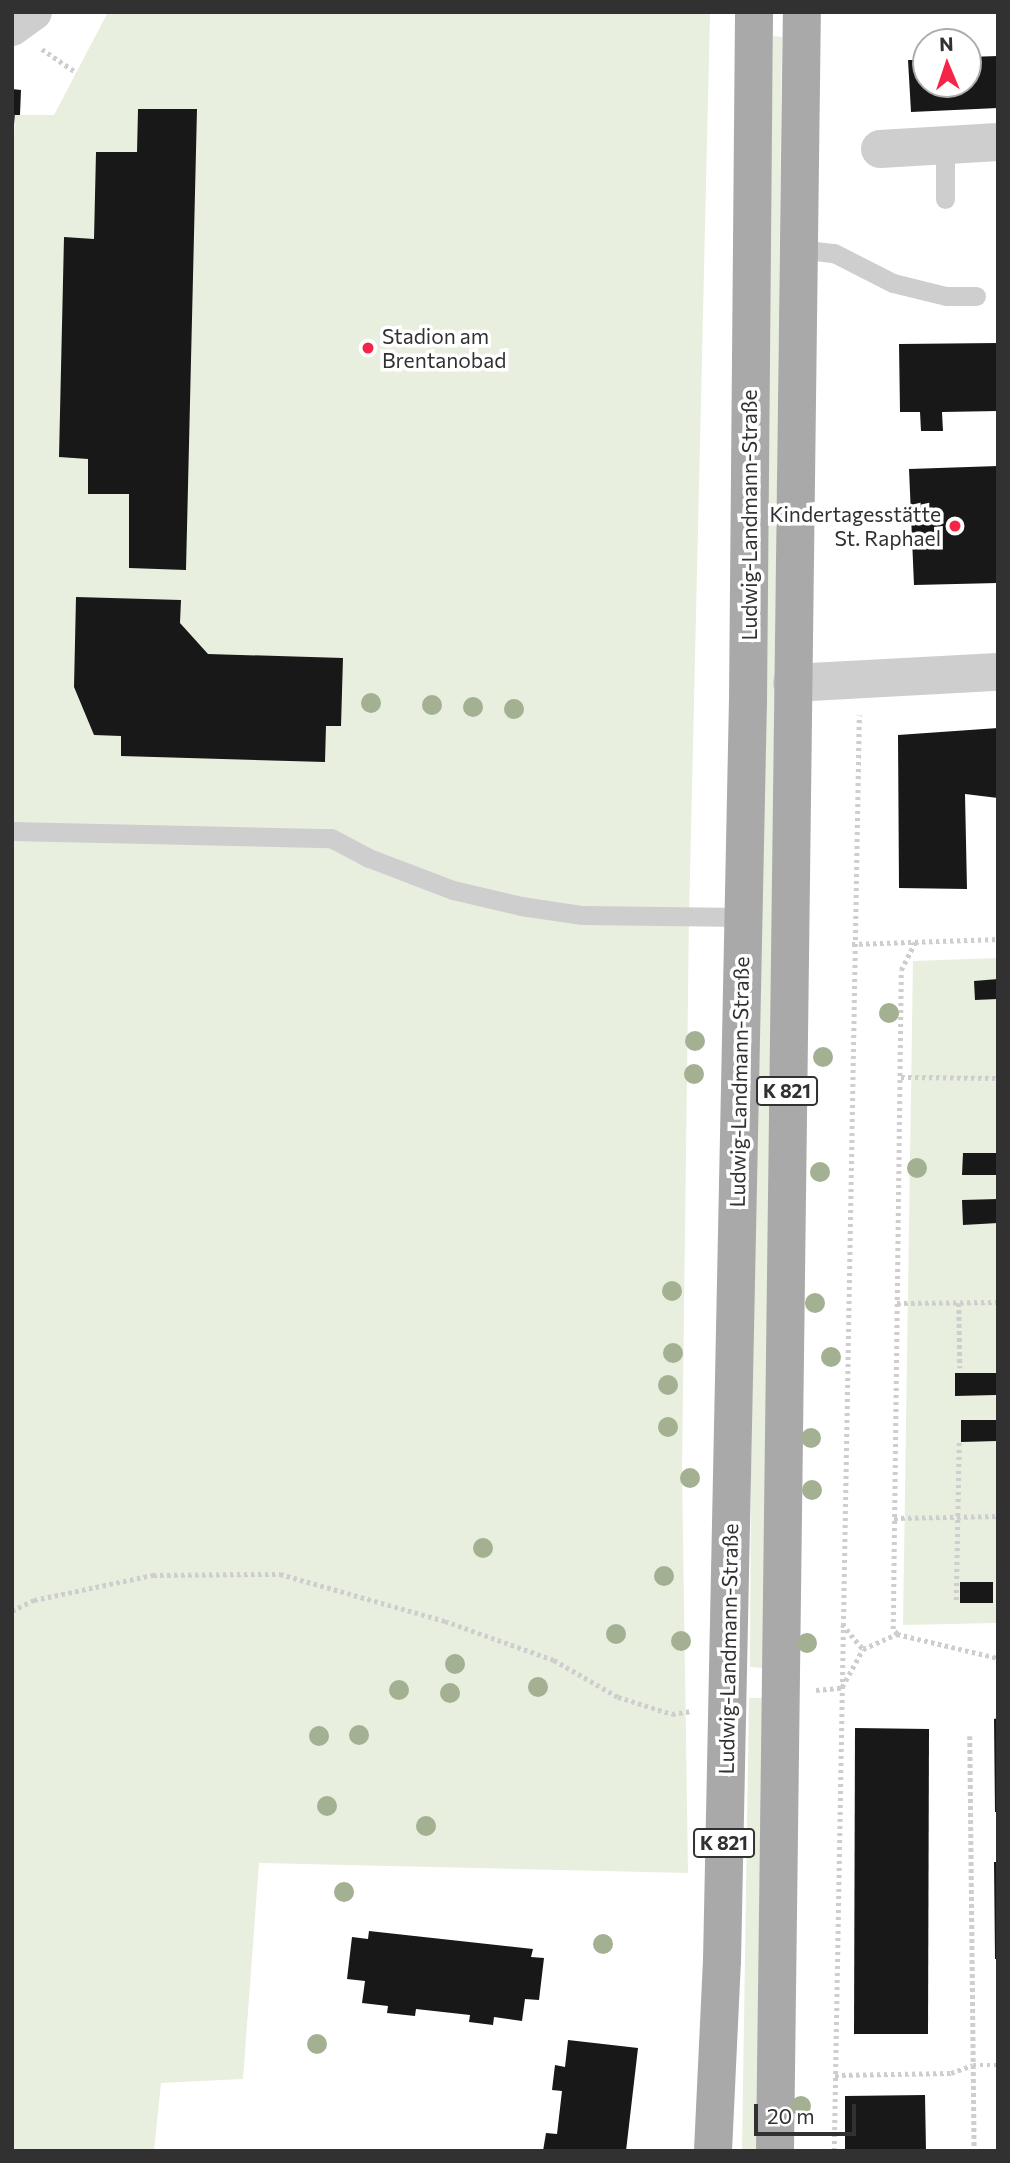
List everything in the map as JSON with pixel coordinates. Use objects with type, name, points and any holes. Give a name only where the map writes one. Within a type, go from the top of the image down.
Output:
[{"type":"main road","name":"Ludwig-Landmann-Straße","points":[[713,2151],[722,1961],[743,917],[754,12]]},
{"type":"main road","name":"Ludwig-Landmann-Straße","points":[[775,2151],[802,12]]},
{"type":"street","points":[[12,27],[33,12]]},
{"type":"street","points":[[880,149],[998,142]]},
{"type":"street","points":[[792,683],[845,683],[998,672]]},
{"type":"lane","points":[[945,145],[945,199]]},
{"type":"lane","points":[[799,250],[834,253],[893,283],[946,296],[976,296]]},
{"type":"lane","points":[[12,831],[331,838],[369,858],[453,890],[521,906],[582,915],[743,917]]},
{"type":"path","points":[[834,2151],[852,944],[861,721],[845,683]]},
{"type":"path","points":[[852,944],[998,939]]},
{"type":"path","points":[[897,1634],[893,1629],[901,970],[915,942]]},
{"type":"path","points":[[901,1077],[998,1078]]},
{"type":"path","points":[[897,1303],[998,1302]]},
{"type":"path","points":[[959,1303],[960,1368]]},
{"type":"path","points":[[956,1600],[959,1442]]},
{"type":"path","points":[[894,1518],[998,1516]]},
{"type":"path","points":[[12,1611],[34,1600],[153,1574],[280,1574],[365,1596],[530,1651],[618,1697],[672,1714],[695,1710]]},
{"type":"path","points":[[841,1623],[863,1649]]},
{"type":"path","points":[[841,1688],[863,1649],[897,1634],[998,1658]]},
{"type":"path","points":[[970,1736],[974,2151]]},
{"type":"path","points":[[835,2075],[950,2073],[973,2066],[998,2065]]},
{"type":"green space","points":[[108,12],[710,12],[689,917],[682,1470],[688,1873],[259,1863],[243,2079],[161,2083],[154,2151],[12,2151],[12,166],[15,115],[54,115]]},
{"type":"green space","points":[[773,36],[782,37],[764,1668],[750,1667],[751,1473]]},
{"type":"green space","points":[[998,958],[998,1623],[903,1625],[913,961]]},
{"type":"green space","points":[[749,1698],[762,1698],[759,2151],[742,2151]]},
{"type":"building","points":[[998,56],[998,108],[911,112],[908,60],[912,60],[912,98],[982,98],[982,57]]},
{"type":"building","points":[[12,89],[21,90],[20,115],[15,115],[15,125]]},
{"type":"building","points":[[138,109],[197,109],[186,570],[129,568],[129,494],[88,494],[88,459],[59,457],[64,237],[94,239],[96,152],[137,152]]},
{"type":"building","points":[[998,343],[998,411],[942,412],[943,431],[921,431],[920,412],[900,412],[899,344]]},
{"type":"building","name":"Kindertagesstätte St. Raphael","points":[[998,466],[998,583],[914,585],[909,469]]},
{"type":"building","points":[[76,597],[181,600],[180,623],[208,654],[343,658],[341,726],[326,726],[325,762],[121,756],[121,736],[94,735],[74,687]]},
{"type":"building","points":[[998,728],[998,798],[965,794],[967,889],[899,888],[898,735]]},
{"type":"building","points":[[998,979],[998,999],[975,1000],[974,981]]},
{"type":"building","points":[[963,1153],[998,1153],[998,1175],[962,1175]]},
{"type":"building","points":[[998,1199],[998,1223],[963,1225],[962,1200]]},
{"type":"building","points":[[955,1373],[996,1373],[996,1395],[955,1396]]},
{"type":"building","points":[[961,1420],[996,1420],[997,1441],[961,1442]]},
{"type":"building","points":[[960,1582],[993,1582],[993,1603],[960,1603]]},
{"type":"building","points":[[998,1718],[998,1812],[995,1812],[994,1719]]},
{"type":"building","points":[[855,1728],[929,1729],[928,2034],[854,2034]]},
{"type":"building","points":[[994,1862],[998,1862],[998,1959],[995,1959]]},
{"type":"building","points":[[369,1931],[533,1949],[531,1957],[544,1958],[539,2000],[525,1999],[522,2021],[494,2017],[493,2025],[469,2022],[470,2015],[416,2009],[415,2016],[387,2013],[388,2006],[362,2003],[365,1981],[347,1979],[352,1937],[368,1939]]},
{"type":"building","points":[[568,2040],[638,2048],[626,2151],[543,2151],[546,2133],[557,2134],[562,2091],[552,2090],[555,2065],[565,2067]]},
{"type":"building","points":[[925,2095],[926,2151],[845,2151],[845,2096]]},
{"type":"place","name":"Stadion am Brentanobad","points":[[368,348]]},
{"type":"place","name":"Kindertagesstätte St. Raphael","points":[[955,526]]}]
